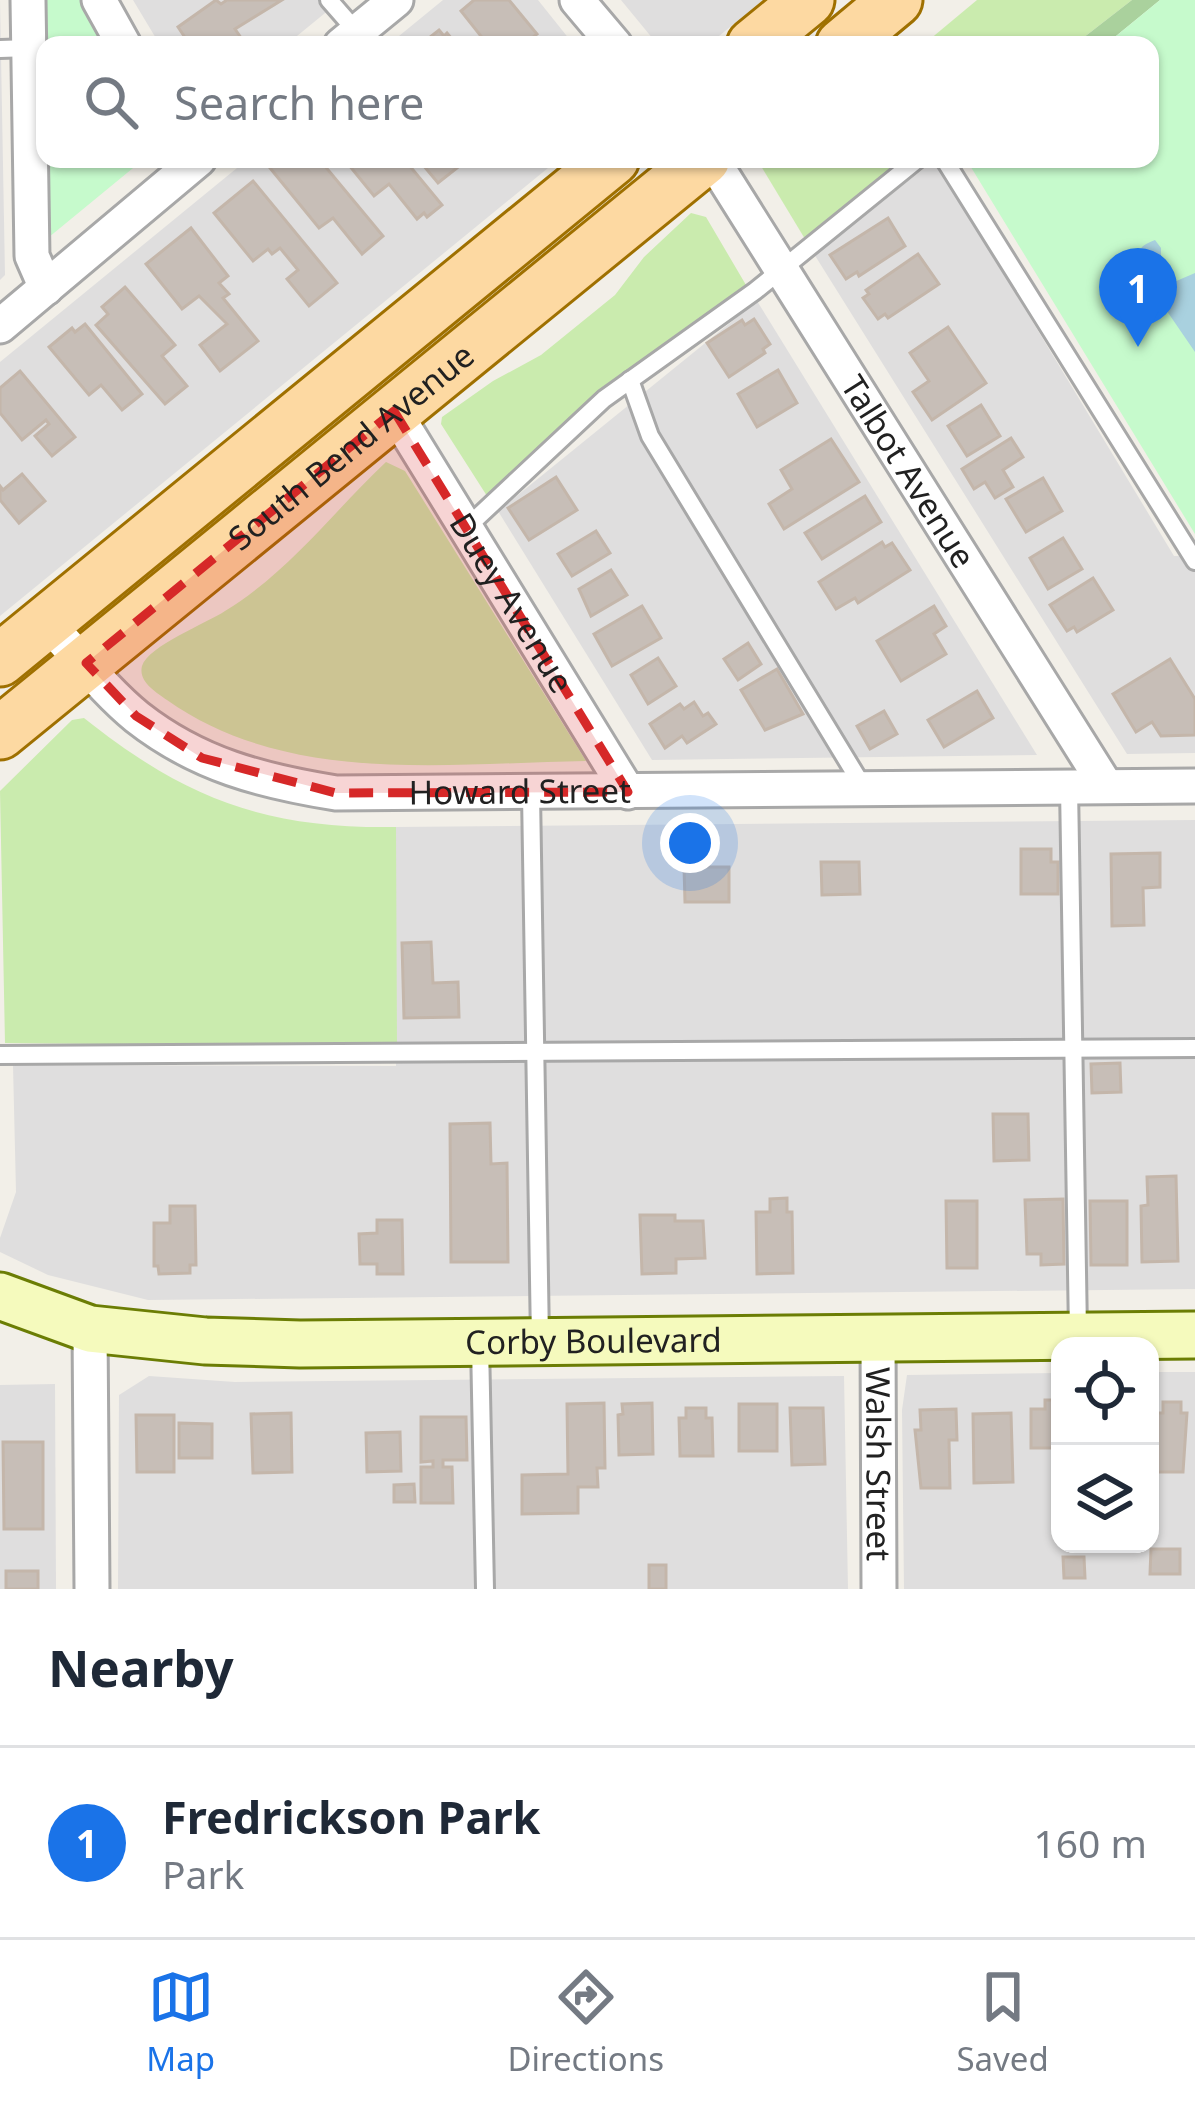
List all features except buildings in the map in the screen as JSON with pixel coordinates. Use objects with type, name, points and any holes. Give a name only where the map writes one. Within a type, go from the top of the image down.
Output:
[{"type":"main road","points":[[764,36],[808,0]]},
{"type":"main road","points":[[853,36],[896,0]]},
{"type":"main road","name":"South Bend Avenue","points":[[0,661],[602,168]]},
{"type":"main road","name":"South Bend Avenue","points":[[0,733],[697,168]]},
{"type":"street","points":[[28,0],[15,48],[32,256],[46,288]]},
{"type":"street","points":[[99,0],[119,36]]},
{"type":"street","points":[[351,36],[396,0]]},
{"type":"street","points":[[578,0],[608,36]]},
{"type":"street","points":[[0,326],[188,168]]},
{"type":"street","name":"Talbot Avenue","points":[[714,168],[1106,786]]},
{"type":"street","name":"Duey Avenue","points":[[394,411],[628,792]]},
{"type":"street","name":"Howard Street","points":[[46,622],[136,716],[202,758],[264,782],[336,793],[1195,786]]},
{"type":"street","name":"Corby Boulevard","points":[[0,1296],[90,1329],[300,1345],[1195,1335]]},
{"type":"street","points":[[90,1329],[92,1589]]},
{"type":"street","name":"Walsh Street","points":[[878,1338],[879,1589]]},
{"type":"lane","points":[[329,0],[348,36]]},
{"type":"lane","points":[[465,530],[604,400],[780,272],[906,168]]},
{"type":"lane","points":[[950,168],[1195,561]]},
{"type":"lane","points":[[630,380],[650,436],[865,790]]},
{"type":"lane","points":[[1069,787],[1078,1336]]},
{"type":"lane","points":[[531,794],[540,1341]]},
{"type":"lane","points":[[0,1054],[1195,1048]]},
{"type":"lane","points":[[480,1342],[485,1589]]},
{"type":"highlighted area","points":[[394,411],[628,792],[336,793],[202,758],[136,716],[86,663]]},
{"type":"shaded area","points":[[0,0],[5,275],[0,280]]},
{"type":"shaded area","points":[[133,0],[341,0],[297,36],[155,36]]},
{"type":"shaded area","points":[[443,0],[538,0],[567,36],[399,36]]},
{"type":"shaded area","points":[[621,0],[763,0],[719,36],[651,36]]},
{"type":"shaded area","points":[[237,168],[548,168],[0,616],[0,362]]},
{"type":"shaded area","points":[[925,168],[940,168],[1174,556],[1195,556],[1195,753],[1127,754],[814,254]]},
{"type":"shaded area","points":[[757,301],[1037,755],[652,760],[498,511]]},
{"type":"shaded area","points":[[1195,820],[1195,1289],[148,1300],[48,1275],[0,1252],[0,1238],[16,1192],[13,1065],[396,1066],[396,827]]},
{"type":"shaded area","points":[[1159,1372],[1195,1372],[1195,1589],[904,1589],[902,1410],[907,1375],[1051,1373],[1051,1553],[1159,1553]]},
{"type":"shaded area","points":[[149,1376],[235,1382],[844,1376],[848,1589],[118,1589],[119,1395]]},
{"type":"shaded area","points":[[55,1384],[56,1589],[0,1589],[0,1385]]},
{"type":"green space","points":[[40,0],[88,0],[108,36],[40,36]]},
{"type":"green space","points":[[977,0],[1132,0],[1086,36],[934,36]]},
{"type":"green space","points":[[1132,0],[1160,0],[1116,36],[1086,36]]},
{"type":"green space","points":[[1160,0],[1195,0],[1195,534],[971,168],[1159,168],[1159,36],[1116,36]]},
{"type":"green space","points":[[42,168],[133,168],[43,242]]},
{"type":"green space","points":[[762,168],[896,168],[805,239]]},
{"type":"green space","points":[[691,213],[706,217],[746,285],[621,379],[487,496],[441,424],[442,417],[541,355],[615,295],[644,257]]},
{"type":"green space","points":[[386,462],[405,471],[586,761],[424,765],[316,758],[264,746],[214,727],[145,682],[141,672],[147,658],[270,578]]},
{"type":"green space","points":[[84,718],[157,769],[229,804],[306,822],[396,827],[397,1047],[5,1043],[0,791],[72,720]]},
{"type":"water","points":[[1155,240],[1161,248],[1161,275],[1174,282],[1195,273],[1195,352],[1136,266],[1140,249]]},
{"type":"place","name":"Fredrickson Park","points":[[1138,347]]}]
